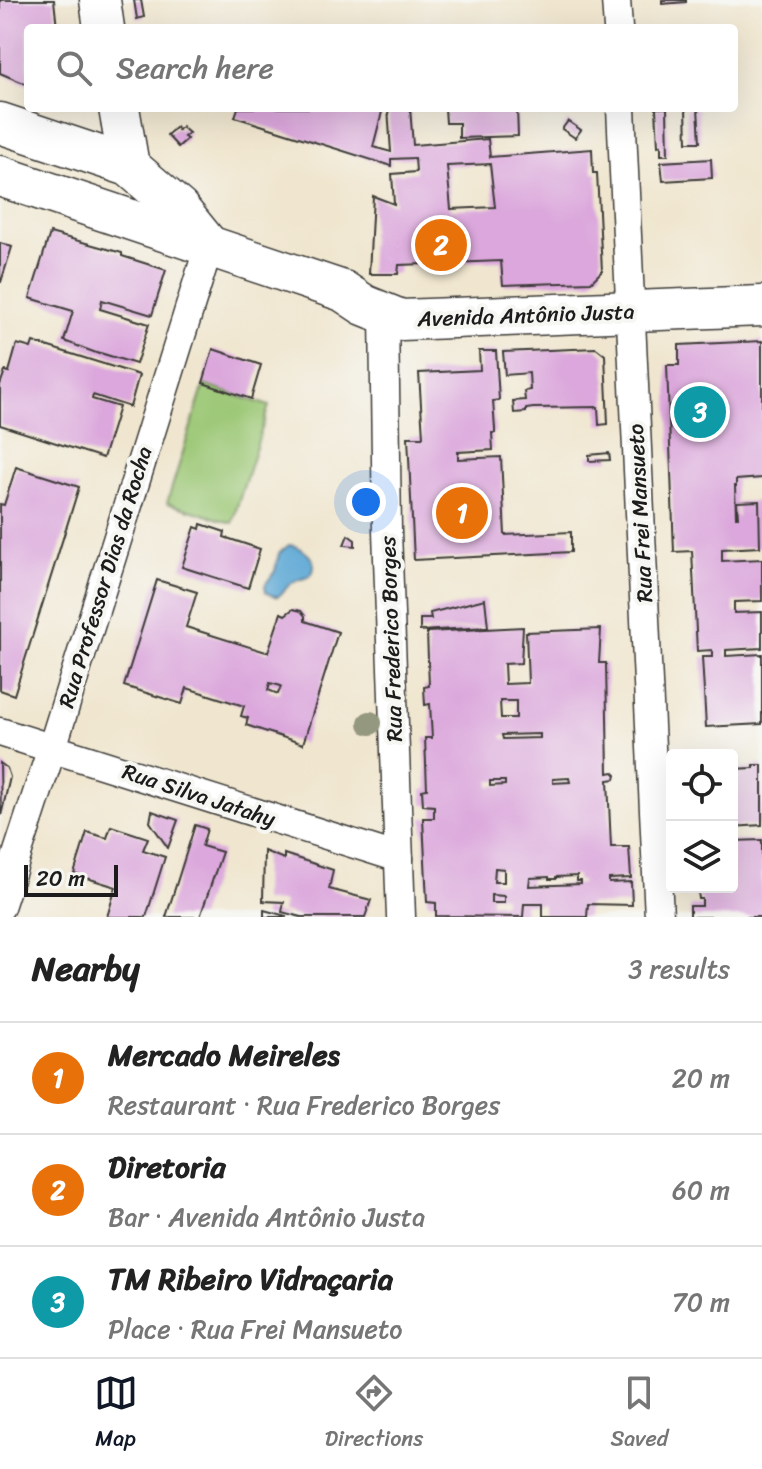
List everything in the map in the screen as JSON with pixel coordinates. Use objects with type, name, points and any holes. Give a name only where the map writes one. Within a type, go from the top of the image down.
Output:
[{"type":"street","points":[[100,0],[103,24]]},
{"type":"street","points":[[616,0],[618,24]]},
{"type":"street","points":[[120,112],[129,166]]},
{"type":"street","name":"Rua Frei Mansueto","points":[[621,112],[659,917]]},
{"type":"street","points":[[0,123],[129,166],[179,209],[209,246]]},
{"type":"street","name":"Avenida Antônio Justa","points":[[0,176],[343,291],[364,305],[401,320],[762,306]]},
{"type":"street","name":"Rua Professor Dias da Rocha","points":[[0,907],[209,246]]},
{"type":"street","name":"Rua Frederico Borges","points":[[384,313],[387,531],[401,917]]},
{"type":"street","name":"Rua Silva Jatahy","points":[[0,732],[399,858]]},
{"type":"green space","points":[[204,385],[269,406],[232,523],[167,503]]},
{"type":"water","points":[[289,545],[309,555],[313,570],[308,577],[292,583],[278,596],[271,595],[266,592],[265,585],[275,571],[279,553]]},
{"type":"building","points":[[0,0],[54,0],[57,24],[24,24],[24,83],[0,73]]},
{"type":"building","points":[[134,0],[141,0],[144,17],[137,19]]},
{"type":"building","points":[[662,0],[686,0],[686,2],[662,4]]},
{"type":"building","points":[[237,112],[382,112],[373,147],[391,152],[388,112],[410,112],[413,145],[488,139],[490,157],[592,149],[593,173],[597,173],[602,271],[591,282],[503,285],[501,261],[399,265],[398,274],[369,274],[373,196],[394,204],[392,174],[416,172],[415,158],[391,159],[391,166],[235,117]],"holes":[[[490,164],[495,207],[451,209],[447,166]]]},
{"type":"building","points":[[445,112],[517,112],[518,136],[459,138],[459,123],[446,123]]},
{"type":"building","points":[[656,112],[667,112],[668,155],[661,155],[661,145],[658,146]]},
{"type":"building","points":[[686,112],[698,112],[700,142],[687,142]]},
{"type":"building","points":[[568,121],[581,130],[575,138],[562,129]]},
{"type":"building","points":[[176,127],[178,130],[182,127],[189,133],[178,147],[167,135]]},
{"type":"building","points":[[711,159],[712,178],[663,181],[661,162]]},
{"type":"building","points":[[50,233],[122,253],[122,256],[166,270],[152,315],[102,300],[100,309],[149,324],[136,364],[64,341],[73,311],[30,298]]},
{"type":"building","points":[[0,243],[12,247],[1,282],[0,282]]},
{"type":"building","points":[[762,341],[762,478],[736,480],[735,486],[736,517],[737,502],[759,501],[760,547],[722,549],[722,561],[762,559],[762,601],[734,602],[734,613],[762,612],[762,648],[726,650],[726,656],[762,654],[762,724],[706,727],[702,657],[712,657],[712,650],[697,651],[692,551],[674,552],[667,365],[679,365],[679,345]]},
{"type":"building","points":[[33,342],[139,375],[130,407],[93,395],[92,399],[119,407],[103,458],[0,425],[0,385],[5,371],[9,372],[17,344],[31,348]]},
{"type":"building","points":[[596,348],[605,355],[608,424],[599,425],[598,407],[533,408],[514,413],[513,401],[525,400],[524,391],[530,390],[529,373],[505,375],[503,352]]},
{"type":"building","points":[[213,349],[261,365],[251,399],[203,383]]},
{"type":"building","points":[[479,351],[496,351],[499,400],[493,401],[493,450],[458,452],[458,459],[501,457],[505,535],[571,532],[571,552],[414,560],[408,437],[423,437],[419,373],[480,370]]},
{"type":"building","points":[[609,453],[610,460],[589,461],[589,455]]},
{"type":"building","points":[[16,467],[79,487],[14,695],[0,690],[0,504],[4,505]]},
{"type":"building","points":[[201,524],[225,532],[224,537],[260,549],[248,588],[182,567],[195,527],[200,529]]},
{"type":"building","points":[[348,535],[355,540],[355,546],[344,545]]},
{"type":"building","points":[[157,580],[197,592],[186,627],[266,652],[281,613],[285,615],[293,609],[301,611],[305,621],[338,632],[303,744],[246,725],[248,718],[241,716],[244,706],[187,688],[182,704],[124,686]],"holes":[[[270,683],[281,686],[278,694],[268,690]]]},
{"type":"building","points":[[485,599],[488,627],[420,631],[420,619],[431,619],[430,613]]},
{"type":"building","points":[[523,627],[521,663],[504,664],[505,684],[528,683],[526,632],[601,629],[599,663],[606,663],[608,773],[616,775],[615,779],[608,780],[611,847],[629,847],[631,878],[609,879],[609,883],[631,882],[632,905],[588,904],[587,917],[543,917],[543,904],[524,904],[523,917],[436,916],[436,903],[427,902],[423,818],[434,818],[434,806],[423,805],[422,790],[427,789],[425,738],[432,738],[430,704],[425,705],[424,687],[429,686],[427,632]],"holes":[[[500,701],[516,701],[516,718],[501,718]],[[540,734],[540,738],[503,739],[502,735]],[[569,778],[570,782],[553,783],[553,779]],[[490,781],[505,781],[505,785],[490,786]],[[495,868],[504,869],[504,882],[494,882]],[[577,876],[581,884],[529,886],[530,878]],[[491,895],[504,896],[504,903],[491,903]]]},
{"type":"building","points":[[0,763],[7,768],[10,777],[1,816]]},
{"type":"building","points":[[754,765],[762,765],[762,825],[738,827],[738,769],[754,768]]},
{"type":"building","points":[[152,811],[178,820],[168,848],[150,822]]},
{"type":"building","points":[[195,825],[207,829],[202,846],[222,852],[200,917],[166,917]]},
{"type":"building","points":[[111,826],[148,838],[143,850],[165,857],[146,917],[107,917],[116,887],[74,874],[87,832],[107,838]]},
{"type":"building","points":[[762,840],[762,917],[690,917],[690,906],[702,906],[698,893],[738,893],[738,841]]},
{"type":"building","points":[[264,851],[284,859],[284,854],[333,870],[329,889],[371,900],[365,917],[301,917],[282,912],[284,902],[263,901]]},
{"type":"building","points":[[264,910],[286,916],[286,917],[264,917]]},
{"type":"place","name":"Diretoria","points":[[441,245]]},
{"type":"place","name":"TM Ribeiro Vidraçaria","points":[[700,412]]},
{"type":"place","name":"Mercado Meireles","points":[[462,513]]}]
